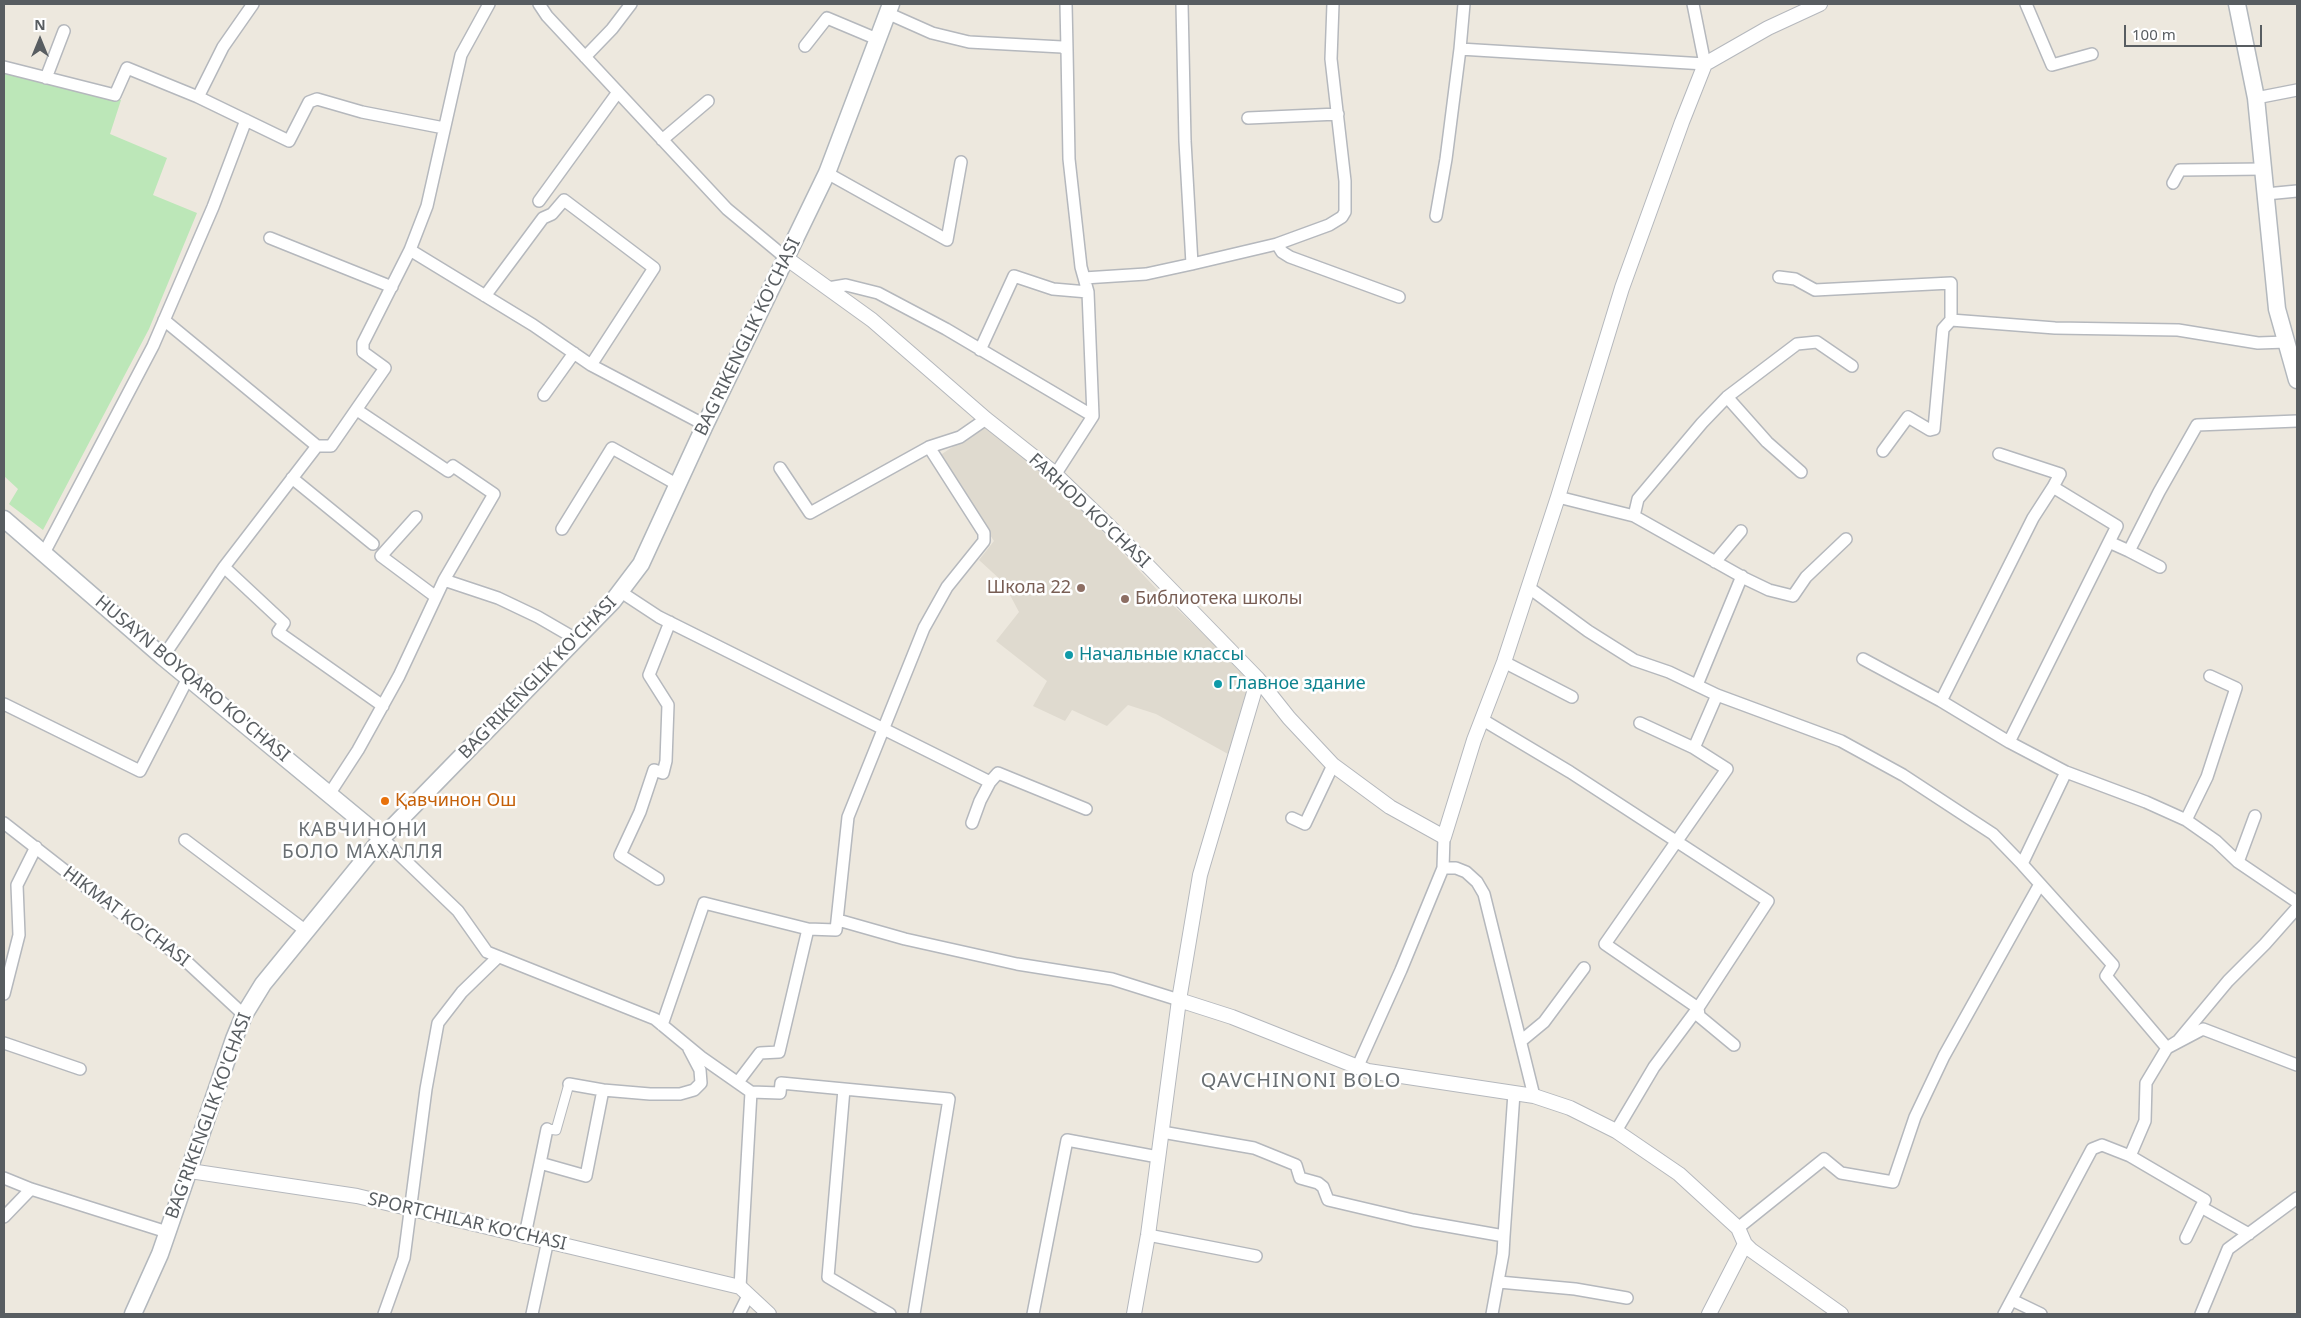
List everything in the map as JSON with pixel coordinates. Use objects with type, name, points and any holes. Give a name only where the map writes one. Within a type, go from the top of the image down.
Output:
[{"type":"main road","points":[[2237,4],[2256,98],[2277,309],[2286,342],[2294,360],[2297,380]]},
{"type":"main road","name":"BAG'RIKENGLIK KO'CHASI","points":[[133,1314],[149,1280],[190,1171],[244,1015],[263,984],[382,838],[621,592],[641,564],[705,425],[827,173],[889,9]]},
{"type":"main road","name":"HUSAYN BOYQARO KO'CHASI","points":[[4,519],[163,657],[330,793],[382,838]]},
{"type":"street","points":[[198,97],[223,47],[253,4]]},
{"type":"street","points":[[164,320],[317,446],[331,446],[385,368],[363,352],[363,343],[410,250],[427,206],[461,55],[489,4]]},
{"type":"street","points":[[539,4],[547,16],[727,208],[786,258]]},
{"type":"street","points":[[585,57],[612,29],[632,4]]},
{"type":"street","points":[[1055,475],[1092,416],[1088,292],[1084,278],[1069,158],[1066,4]]},
{"type":"street","points":[[1182,4],[1185,141],[1192,264]]},
{"type":"street","points":[[1084,278],[1146,274],[1277,244],[1342,217],[1345,212],[1345,181],[1331,59],[1333,4]]},
{"type":"street","points":[[1436,216],[1446,159],[1464,4]]},
{"type":"street","points":[[1357,1068],[1401,970],[1443,868],[1444,837],[1474,740],[1504,662],[1558,497],[1622,288],[1682,122],[1706,64],[1693,4]]},
{"type":"street","points":[[1460,49],[1706,64],[1768,28],[1820,4]]},
{"type":"street","points":[[2026,4],[2052,65],[2092,54]]},
{"type":"street","points":[[889,9],[932,33],[969,42],[1062,47],[1067,50]]},
{"type":"street","points":[[806,46],[827,18],[878,39]]},
{"type":"street","points":[[46,78],[64,31]]},
{"type":"street","points":[[4,67],[115,95],[127,68],[198,97],[289,141],[309,102],[317,99],[362,112],[444,128]]},
{"type":"street","points":[[2256,98],[2297,90]]},
{"type":"street","points":[[538,201],[618,92]]},
{"type":"street","points":[[662,140],[708,101]]},
{"type":"street","points":[[1248,118],[1338,114]]},
{"type":"street","points":[[44,553],[153,346],[213,206],[246,120]]},
{"type":"street","points":[[827,173],[947,240],[961,162]]},
{"type":"street","points":[[2172,183],[2180,170],[2264,169]]},
{"type":"street","points":[[2266,194],[2297,191]]},
{"type":"street","points":[[485,296],[543,218],[552,214],[564,200],[654,268],[590,365]]},
{"type":"street","points":[[270,238],[392,287]]},
{"type":"street","points":[[1277,244],[1282,252],[1290,257],[1399,297]]},
{"type":"street","points":[[410,250],[485,296],[590,365],[705,425]]},
{"type":"street","name":"FARHOD KO'CHASI","points":[[786,258],[872,320],[986,420],[1055,475],[1118,535],[1258,679],[1289,718],[1334,765],[1390,807],[1444,837]]},
{"type":"street","points":[[980,350],[1014,276],[1053,288],[1088,292]]},
{"type":"street","points":[[1779,277],[1795,279],[1815,290],[1951,283],[1951,320],[1943,329],[1934,429],[1930,430],[1908,418],[1882,451]]},
{"type":"street","points":[[828,288],[846,285],[878,293],[1092,416]]},
{"type":"street","points":[[1951,320],[2055,328],[2178,330],[2258,343],[2286,342]]},
{"type":"street","points":[[1634,516],[1638,499],[1728,397],[1797,344],[1817,342],[1852,366]]},
{"type":"street","points":[[544,395],[574,353]]},
{"type":"street","points":[[1728,397],[1767,442],[1801,472]]},
{"type":"street","points":[[330,793],[358,750],[400,676],[444,580],[494,494],[453,466],[448,471],[357,410]]},
{"type":"street","points":[[780,468],[810,513],[929,447],[960,437],[986,420]]},
{"type":"street","points":[[2129,552],[2159,492],[2197,424],[2297,421]]},
{"type":"street","points":[[163,657],[224,567],[317,446]]},
{"type":"street","points":[[662,1024],[704,903],[808,929],[836,930],[848,817],[924,628],[947,587],[984,541],[984,533],[929,447]]},
{"type":"street","points":[[562,529],[612,448],[678,484]]},
{"type":"street","points":[[1940,701],[2033,518],[2054,488],[2060,474],[1999,454]]},
{"type":"street","points":[[292,478],[373,544]]},
{"type":"street","points":[[2009,742],[2118,526],[2054,488]]},
{"type":"street","points":[[1558,497],[1634,516],[1742,576],[1770,590],[1793,596],[1806,577],[1846,539]]},
{"type":"street","points":[[416,517],[381,556],[436,597]]},
{"type":"street","points":[[1715,562],[1741,531]]},
{"type":"street","points":[[2110,542],[2160,568]]},
{"type":"street","points":[[224,567],[284,623],[278,632],[383,706]]},
{"type":"street","points":[[1697,685],[1742,576]]},
{"type":"street","points":[[444,580],[498,598],[538,616],[576,639]]},
{"type":"street","points":[[1528,587],[1588,631],[1634,660],[1717,695],[1841,741],[1902,775],[1993,834],[2112,965],[2106,976],[2167,1048]]},
{"type":"street","points":[[621,592],[670,622],[990,782]]},
{"type":"street","points":[[658,879],[620,855],[640,812],[654,770],[663,773],[666,762],[668,705],[649,675],[670,622]]},
{"type":"street","points":[[1863,659],[1940,701],[2009,742],[2066,772],[2146,802],[2186,820],[2216,841],[2238,862],[2297,902]]},
{"type":"street","points":[[1504,662],[1572,697]]},
{"type":"street","points":[[2186,820],[2207,777],[2236,688],[2210,676]]},
{"type":"street","points":[[4,704],[140,771],[188,678]]},
{"type":"street","points":[[1134,1314],[1148,1235],[1179,1000],[1200,875],[1258,679]]},
{"type":"street","points":[[1694,748],[1717,695]]},
{"type":"street","points":[[1483,720],[1570,772],[1768,901],[1698,1008],[1654,1067],[1616,1131]]},
{"type":"street","points":[[1640,723],[1694,748],[1727,769],[1605,944],[1698,1008],[1699,1016],[1734,1045]]},
{"type":"street","points":[[1292,818],[1305,824],[1334,765]]},
{"type":"street","points":[[2022,864],[2066,772]]},
{"type":"street","points":[[972,823],[980,801],[990,782],[998,773],[1086,809]]},
{"type":"street","points":[[2238,862],[2255,816]]},
{"type":"street","name":"HIKMAT KO'CHASI","points":[[4,823],[91,892],[188,963],[244,1015]]},
{"type":"street","points":[[382,838],[458,911],[487,952],[497,958],[655,1019],[751,1092],[780,1093],[781,1083],[949,1099],[914,1314]]},
{"type":"street","points":[[185,840],[306,931]]},
{"type":"street","points":[[4,994],[19,935],[16,885],[36,847]]},
{"type":"street","points":[[1443,868],[1456,868],[1466,872],[1477,882],[1484,894],[1503,978],[1534,1096]]},
{"type":"street","points":[[1738,1228],[1824,1159],[1840,1173],[1893,1182],[1915,1117],[1944,1056],[2040,884]]},
{"type":"street","points":[[2130,1156],[2145,1121],[2146,1083],[2167,1048],[2178,1040],[2228,981],[2297,908]]},
{"type":"street","points":[[838,920],[905,940],[1017,964],[1112,979],[1232,1017],[1368,1071],[1534,1096],[1570,1108],[1616,1131],[1679,1174],[1738,1228],[1745,1244],[1841,1314]]},
{"type":"street","points":[[738,1082],[760,1053],[779,1052],[808,929]]},
{"type":"street","points":[[384,1314],[404,1258],[426,1090],[438,1023],[462,992],[497,958]]},
{"type":"street","points":[[1521,1041],[1544,1022],[1584,968]]},
{"type":"street","points":[[2167,1048],[2203,1029],[2297,1065]]},
{"type":"street","points":[[4,1043],[80,1069]]},
{"type":"street","points":[[525,1235],[547,1129],[556,1130],[569,1084],[603,1090],[650,1094],[680,1094],[694,1090],[701,1083],[700,1070],[686,1044]]},
{"type":"street","points":[[844,1089],[828,1277],[890,1314]]},
{"type":"street","points":[[540,1163],[586,1176],[603,1090]]},
{"type":"street","points":[[738,1314],[744,1291],[751,1092]]},
{"type":"street","points":[[1492,1314],[1503,1254],[1514,1093]]},
{"type":"street","points":[[1162,1132],[1254,1148],[1296,1165],[1300,1178],[1318,1183],[1323,1188],[1328,1200],[1413,1220],[1504,1236]]},
{"type":"street","points":[[1033,1314],[1067,1140],[1158,1157]]},
{"type":"street","points":[[2004,1314],[2092,1149],[2102,1145],[2130,1156],[2205,1200],[2186,1238]]},
{"type":"street","name":"SPORTCHILAR KO‘CHASI","points":[[190,1171],[356,1196],[548,1240],[744,1291],[769,1314]]},
{"type":"street","points":[[4,1178],[31,1190],[167,1232]]},
{"type":"street","points":[[4,1217],[31,1190]]},
{"type":"street","points":[[2201,1314],[2228,1249],[2297,1198]]},
{"type":"street","points":[[2201,1207],[2249,1234]]},
{"type":"street","points":[[1148,1235],[1256,1256]]},
{"type":"street","points":[[532,1314],[548,1240]]},
{"type":"street","points":[[1708,1314],[1745,1244]]},
{"type":"street","points":[[1499,1282],[1575,1289],[1627,1298]]},
{"type":"street","points":[[2012,1300],[2041,1314]]},
{"type":"shaded area","name":"Школа 22","points":[[985,425],[1041,471],[1089,517],[1162,595],[1254,681],[1228,754],[1156,714],[1128,705],[1107,726],[1072,710],[1065,721],[1033,706],[1047,681],[996,641],[1019,612],[1003,582],[979,560],[994,541],[939,456]]},
{"type":"green space","points":[[4,70],[121,100],[110,134],[167,158],[153,195],[197,213],[149,329],[43,530],[9,504],[18,489],[4,476]]},
{"type":"place","name":"Школа 22","points":[[1081,588]]},
{"type":"place","name":"Библиотека школы","points":[[1125,599]]},
{"type":"place","name":"Начальные классы","points":[[1069,655]]},
{"type":"place","name":"Главное здание","points":[[1218,684]]},
{"type":"place","name":"Қавчинон Ош","points":[[385,801]]},
{"type":"district","name":"КАВЧИНОНИ БОЛО МАХАЛЛЯ","points":[[363,842]]},
{"type":"district","name":"QAVCHINONI BOLO","points":[[1301,1081]]}]
